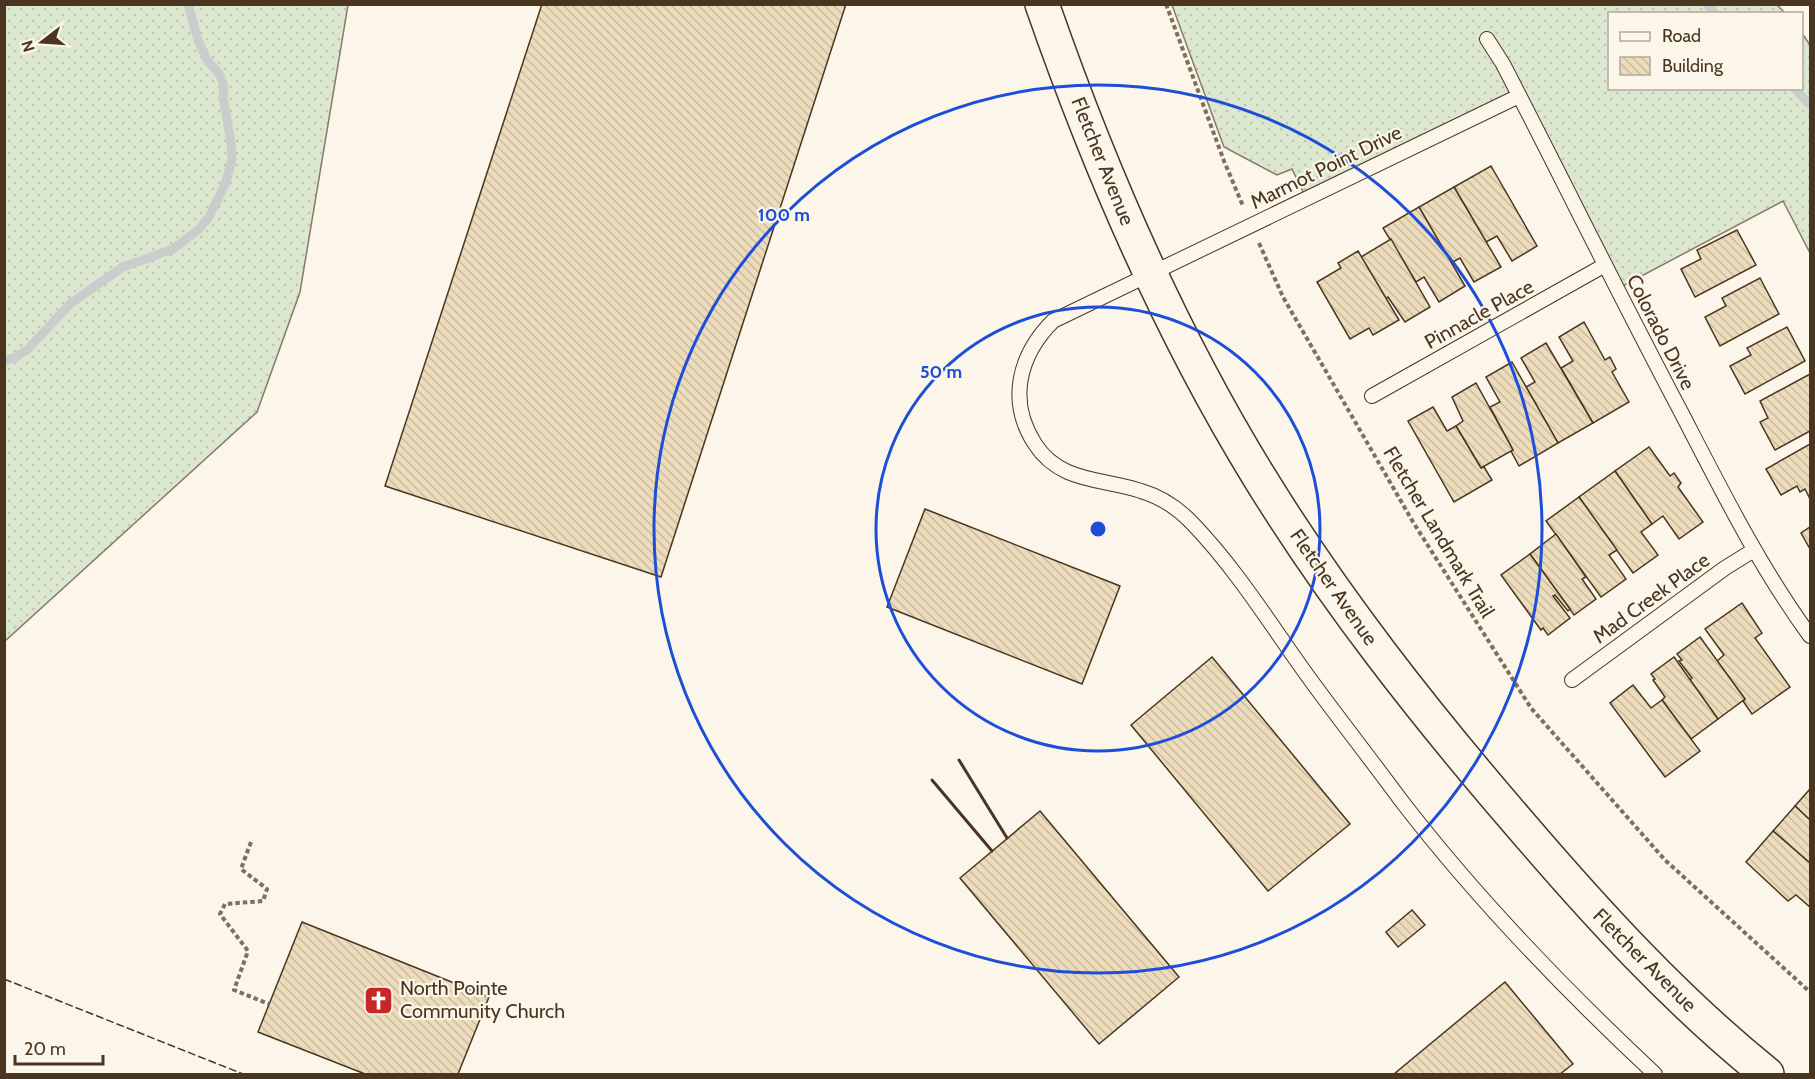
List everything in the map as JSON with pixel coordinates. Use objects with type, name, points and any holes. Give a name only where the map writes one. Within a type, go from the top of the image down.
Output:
[{"type":"main road","name":"Fletcher Avenue","points":[[1042,4],[1085,119],[1150,274],[1224,416],[1257,473],[1314,561],[1414,696],[1475,772],[1578,891],[1642,960],[1730,1045],[1767,1074]]},
{"type":"lane","name":"Colorado Drive","points":[[1487,39],[1520,96],[1605,265],[1754,550],[1810,636]]},
{"type":"lane","name":"Marmot Point Drive","points":[[1520,96],[1053,321],[1030,350],[1021,378],[1020,400],[1024,423],[1035,444],[1050,462],[1066,472],[1143,491],[1168,502],[1191,521],[1238,578],[1402,801],[1472,887],[1588,1010],[1654,1074]]},
{"type":"lane","name":"Pinnacle Place","points":[[1372,396],[1605,265]]},
{"type":"lane","name":"Mad Creek Place","points":[[1572,680],[1725,568],[1754,550]]},
{"type":"path","name":"Fletcher Landmark Trail","points":[[1166,4],[1224,161],[1283,297],[1413,522],[1531,708],[1665,860],[1810,992]]},
{"type":"path","points":[[251,842],[241,869],[267,889],[263,901],[225,904],[220,914],[249,951],[234,990],[269,1004]]},
{"type":"green space","points":[[5,4],[348,5],[300,292],[257,412],[5,641]]},
{"type":"green space","points":[[1172,5],[1777,5],[1784,12],[1608,12],[1608,90],[1803,90],[1803,34],[1810,45],[1810,253],[1783,201],[1617,289],[1519,96],[1306,198],[1292,169],[1277,175],[1224,147]]},
{"type":"building","points":[[542,4],[846,4],[661,577],[385,486]]},
{"type":"building","points":[[1491,166],[1537,246],[1512,261],[1497,236],[1486,242],[1454,187]]},
{"type":"building","points":[[1454,187],[1501,267],[1474,282],[1460,258],[1451,263],[1419,207]]},
{"type":"building","points":[[1419,207],[1465,286],[1439,302],[1424,277],[1416,282],[1383,228]]},
{"type":"building","points":[[1737,230],[1756,265],[1695,297],[1681,269],[1701,259],[1697,250]]},
{"type":"building","points":[[1391,239],[1430,307],[1405,322],[1388,297],[1386,299],[1361,257]]},
{"type":"building","points":[[1358,251],[1399,320],[1373,335],[1369,328],[1350,339],[1317,282],[1341,268],[1338,263]]},
{"type":"building","points":[[1760,278],[1779,314],[1720,346],[1705,317],[1726,306],[1722,298]]},
{"type":"building","points":[[1584,322],[1605,360],[1610,357],[1616,369],[1612,372],[1629,402],[1593,423],[1561,368],[1573,361],[1559,337]]},
{"type":"building","points":[[1787,327],[1805,361],[1745,394],[1730,366],[1751,355],[1747,348]]},
{"type":"building","points":[[1546,343],[1593,423],[1558,443],[1526,387],[1535,382],[1521,358]]},
{"type":"building","points":[[1512,362],[1558,443],[1519,466],[1490,407],[1500,402],[1486,377]]},
{"type":"building","points":[[1810,374],[1810,431],[1775,450],[1760,422],[1768,418],[1760,401]]},
{"type":"building","points":[[1476,383],[1513,450],[1481,468],[1456,426],[1463,421],[1452,397]]},
{"type":"building","points":[[1433,407],[1447,431],[1456,426],[1481,468],[1484,467],[1492,480],[1454,502],[1408,421]]},
{"type":"building","points":[[1810,444],[1810,499],[1805,489],[1800,492],[1797,486],[1781,495],[1766,469]]},
{"type":"building","points":[[1649,447],[1670,476],[1674,473],[1681,483],[1678,487],[1703,522],[1679,539],[1663,516],[1652,524],[1615,471]]},
{"type":"building","points":[[1615,471],[1652,524],[1641,532],[1658,555],[1633,573],[1579,497]]},
{"type":"building","points":[[1579,497],[1617,550],[1609,555],[1626,579],[1601,597],[1546,521]]},
{"type":"building","points":[[925,509],[1120,586],[1082,684],[887,607]]},
{"type":"building","points":[[1810,527],[1810,549],[1801,533]]},
{"type":"building","points":[[1556,534],[1586,577],[1582,579],[1596,599],[1574,615],[1530,554]]},
{"type":"building","points":[[1530,554],[1570,609],[1568,611],[1555,595],[1553,596],[1570,618],[1548,635],[1543,628],[1541,630],[1501,575]]},
{"type":"building","points":[[1742,603],[1762,633],[1755,638],[1790,687],[1752,714],[1743,701],[1745,699],[1717,661],[1724,655],[1705,629]]},
{"type":"building","points":[[1700,637],[1745,699],[1718,719],[1690,680],[1692,678],[1679,661],[1682,660],[1677,654]]},
{"type":"building","points":[[1212,657],[1350,824],[1268,891],[1131,725]]},
{"type":"building","points":[[1674,657],[1718,719],[1691,739],[1662,700],[1665,697],[1651,674]]},
{"type":"building","points":[[1633,685],[1651,708],[1662,700],[1700,751],[1665,777],[1610,703]]},
{"type":"building","points":[[1810,789],[1810,820],[1795,806]]},
{"type":"building","points":[[1795,806],[1810,820],[1810,863],[1773,831]]},
{"type":"building","points":[[1040,811],[1179,977],[1099,1044],[960,878]]},
{"type":"building","points":[[1773,831],[1810,863],[1810,907],[1796,895],[1788,901],[1746,862]]},
{"type":"building","points":[[1412,910],[1425,925],[1398,947],[1386,932]]},
{"type":"building","name":"North Pointe Community Church","points":[[302,922],[489,997],[458,1074],[365,1074],[258,1032]]},
{"type":"building","points":[[1505,982],[1573,1064],[1560,1074],[1394,1074]]},
{"type":"waterway","points":[[4,361],[28,349],[71,303],[123,267],[173,249],[199,229],[209,217],[226,182],[232,159],[231,143],[223,97],[224,86],[220,75],[207,60],[198,40],[188,4]]},
{"type":"waterway","points":[[1707,4],[1713,12]]},
{"type":"waterway","points":[[1796,90],[1810,105]]},
{"type":"fence","points":[[4,979],[243,1074]]},
{"type":"wall","points":[[959,760],[1007,838]]},
{"type":"wall","points":[[932,780],[992,851]]},
{"type":"place","name":"North Pointe Community Church","points":[[379,1000]]}]
